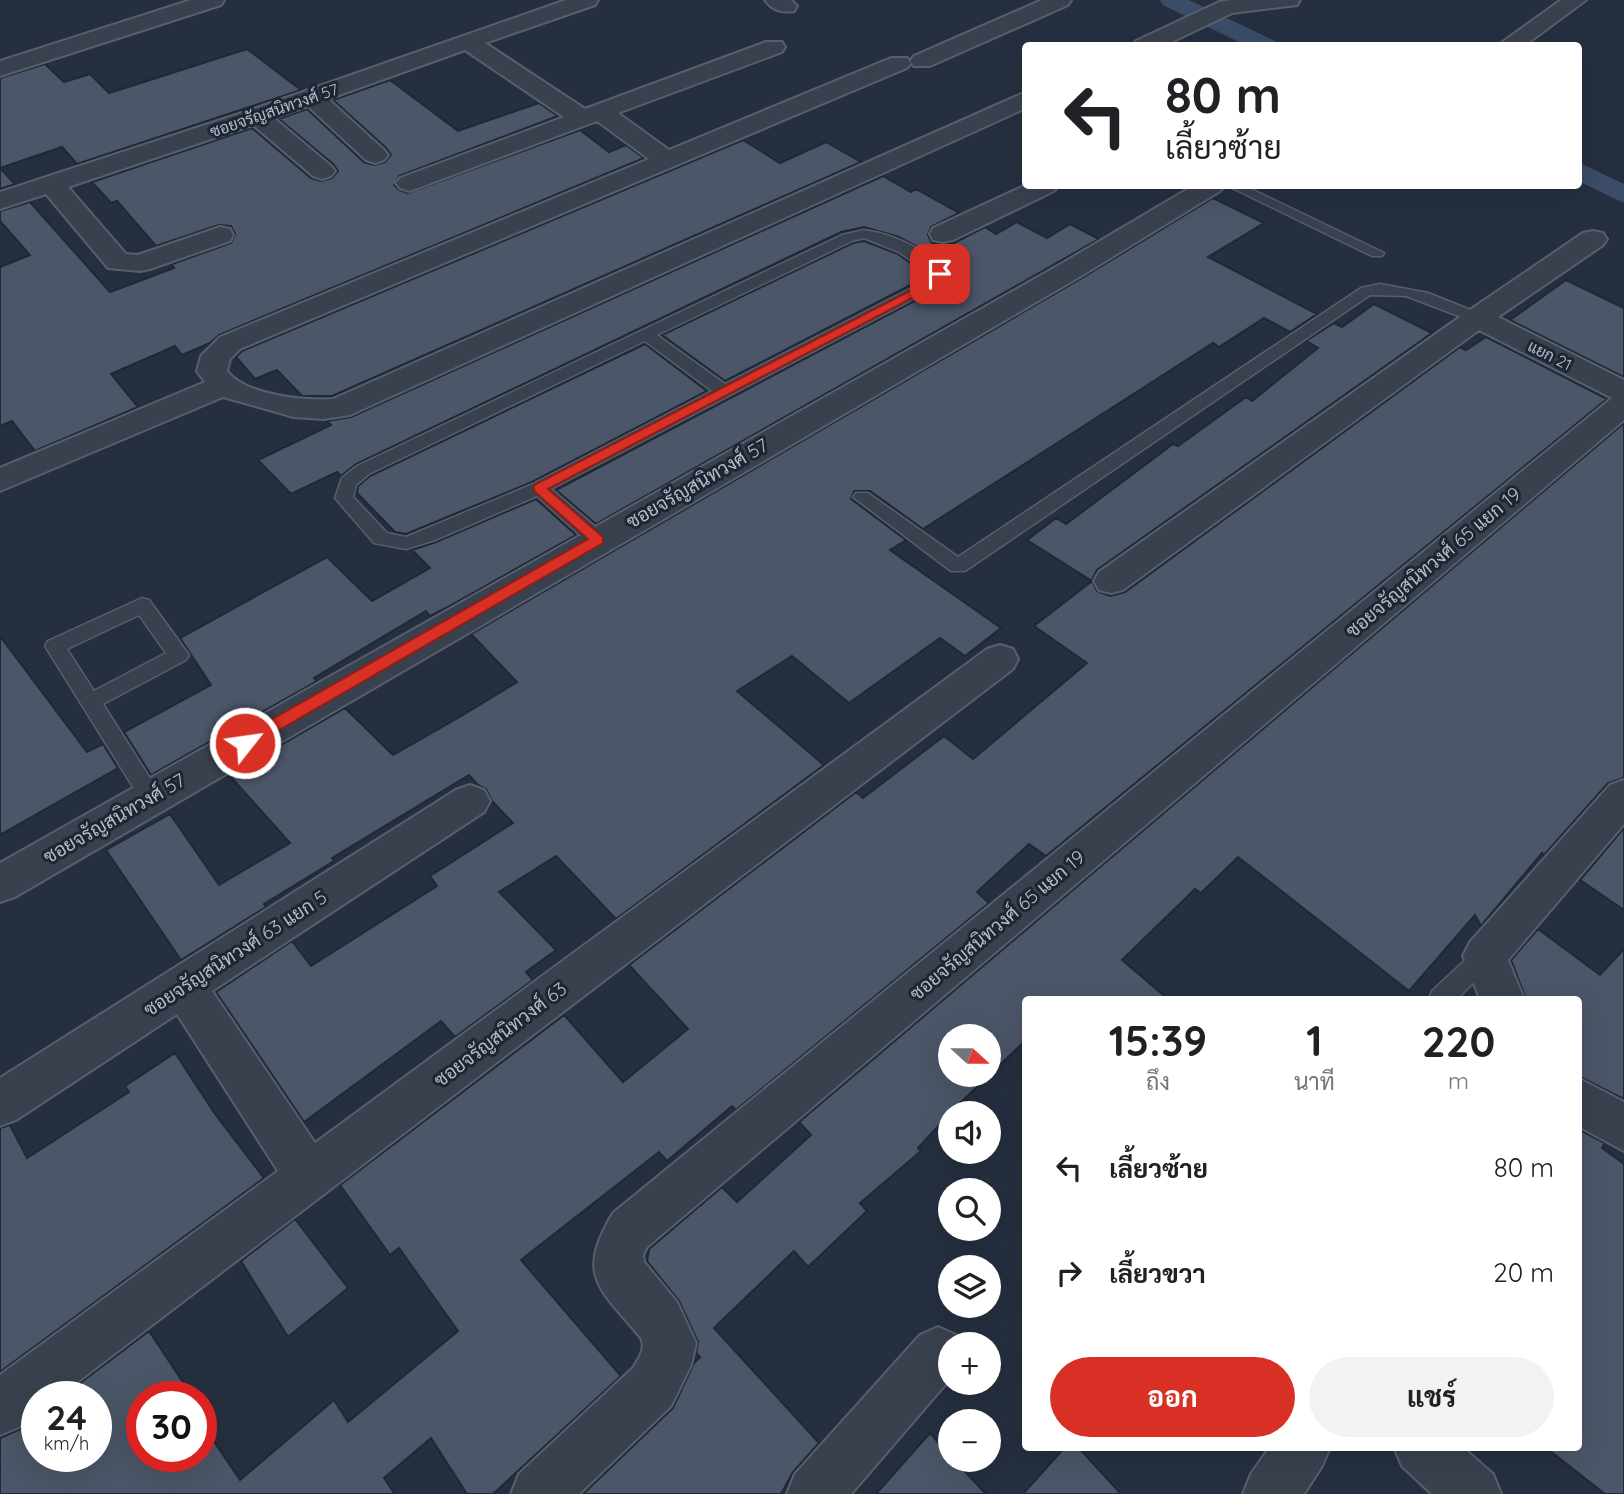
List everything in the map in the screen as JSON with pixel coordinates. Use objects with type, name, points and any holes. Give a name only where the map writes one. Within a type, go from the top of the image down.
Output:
[{"type":"street","points":[[0,69],[178,5],[212,0]]},
{"type":"street","name":"ซอยจรัญสนิทวงศ์ 57","points":[[0,201],[257,116],[587,0]]},
{"type":"street","points":[[1153,42],[1242,4],[1273,4],[1289,0]]},
{"type":"street","points":[[1514,42],[1574,0]]},
{"type":"street","points":[[1022,101],[339,408],[314,412],[284,407],[236,391],[212,372],[216,356],[230,343],[667,160],[911,62],[1048,2]]},
{"type":"street","points":[[468,42],[667,160]]},
{"type":"street","points":[[409,183],[774,47]]},
{"type":"street","points":[[312,97],[374,155]]},
{"type":"street","points":[[257,116],[321,171]]},
{"type":"street","points":[[51,184],[118,262],[140,263],[220,235]]},
{"type":"street","points":[[943,234],[1039,189]]},
{"type":"street","name":"ซอยจรัญสนิทวงศ์ 57","points":[[0,884],[1071,270],[1206,189]]},
{"type":"street","points":[[1111,581],[1477,318],[1593,239]]},
{"type":"street","name":"แยก 21","points":[[1477,318],[1624,392]]},
{"type":"street","points":[[0,480],[236,391]]},
{"type":"street","name":"ซอยจรัญสนิทวงศ์ 65 แยก 19","points":[[539,1494],[652,1387],[665,1365],[670,1343],[659,1320],[619,1272],[618,1251],[630,1230],[1624,404]]},
{"type":"street","name":"ซอยจรัญสนิทวงศ์ 63","points":[[0,1408],[1000,659]]},
{"type":"street","points":[[1501,996],[1485,957],[1624,796]]},
{"type":"street","name":"ซอยจรัญสนิทวงศ์ 63 แยก 5","points":[[0,1104],[470,801]]},
{"type":"street","points":[[184,987],[309,1176]]},
{"type":"street","points":[[1582,1102],[1624,1128]]},
{"type":"street","points":[[815,1494],[938,1353]]},
{"type":"street","points":[[1271,1494],[1300,1451]]},
{"type":"street","points":[[1425,1451],[1473,1494]]},
{"type":"lane","points":[[1241,189],[1377,253]]},
{"type":"lane","points":[[861,234],[878,237],[931,265],[940,274],[935,282],[722,390],[539,488],[406,543],[381,538],[344,498],[348,482],[363,470],[645,334],[861,234]]},
{"type":"lane","points":[[862,497],[958,566],[1366,290],[1384,287],[1405,291],[1477,318]]},
{"type":"lane","points":[[645,334],[722,390]]},
{"type":"lane","points":[[539,488],[598,540]]},
{"type":"lane","points":[[90,702],[179,655],[142,605],[55,646],[90,702],[150,797]]},
{"type":"lane","points":[[1444,996],[1485,957]]},
{"type":"building","points":[[247,49],[301,90],[77,164],[62,147],[0,168],[0,78],[45,64],[64,82],[90,74],[109,93]]},
{"type":"building","points":[[390,80],[458,131],[539,103],[558,116],[399,176],[394,185],[408,193],[580,130],[609,152],[626,145],[644,158],[219,335],[210,343],[182,355],[175,346],[111,374],[138,407],[35,451],[12,421],[0,426],[0,267],[30,255],[0,221],[0,211],[30,202],[110,292],[174,268],[172,264],[231,243],[235,234],[231,226],[219,225],[156,246],[117,201],[111,203],[92,182],[252,128],[311,178],[321,181],[332,178],[338,171],[333,164],[279,119],[307,109],[364,162],[374,165],[385,162],[391,155],[386,148],[333,100]]},
{"type":"building","points":[[743,140],[780,163],[826,142],[861,162],[332,396],[302,396],[277,370],[255,379],[236,357],[242,351]]},
{"type":"building","points":[[0,168],[15,184],[0,189]]},
{"type":"building","points":[[883,176],[911,192],[916,189],[959,213],[931,227],[928,235],[932,243],[954,243],[985,227],[996,234],[1017,222],[1047,238],[1070,224],[1099,239],[596,524],[556,490],[941,287],[950,272],[932,255],[899,237],[864,227],[841,232],[356,464],[341,476],[337,472],[291,494],[258,460],[331,425],[327,421],[351,417]]},
{"type":"building","points":[[1213,198],[1264,223],[1208,257],[1317,314],[1290,332],[1264,318],[1219,347],[1213,343],[923,529],[870,491],[854,491],[851,499],[906,540],[890,550],[1001,628],[965,656],[940,638],[849,703],[792,656],[737,691],[824,765],[616,919],[556,856],[499,892],[556,950],[526,972],[533,980],[455,1037],[441,1021],[304,1122],[216,992],[292,941],[311,966],[437,886],[430,876],[513,823],[492,801],[486,789],[469,775],[332,858],[334,861],[264,904],[266,907],[181,960],[106,850],[170,814],[219,885],[290,843],[229,775],[345,708],[393,755],[463,715],[517,682],[471,634],[1082,278]]},
{"type":"building","points":[[864,241],[898,254],[928,276],[725,381],[662,335],[853,243]]},
{"type":"building","points":[[1566,280],[1624,308],[1624,377],[1510,320]]},
{"type":"building","points":[[1374,304],[1432,333],[1097,570],[1092,580],[1097,591],[1110,596],[1125,592],[1460,347],[1466,350],[1486,337],[1607,399],[1046,856],[1029,844],[977,892],[989,903],[736,1110],[732,1106],[667,1161],[659,1152],[521,1260],[621,1376],[493,1494],[467,1494],[431,1438],[384,1478],[395,1494],[0,1494],[0,1438],[21,1429],[21,1472],[112,1472],[112,1381],[83,1381],[149,1331],[182,1381],[126,1381],[126,1472],[217,1472],[217,1446],[240,1480],[334,1400],[348,1422],[458,1331],[399,1248],[390,1255],[340,1185],[564,1015],[623,1082],[688,1029],[629,965],[856,792],[863,798],[944,736],[973,759],[1087,663],[1034,626],[1092,581],[1027,540],[1056,518],[1066,524],[1173,444],[1178,446],[1246,397],[1252,401],[1318,348],[1306,341],[1334,323],[1342,327]]},
{"type":"building","points":[[645,344],[707,391],[532,482],[406,534],[395,532],[357,493],[358,486],[370,476]]},
{"type":"building","points":[[1624,423],[1624,778],[1608,783],[1544,855],[1542,853],[1481,926],[1475,915],[1409,991],[1238,857],[1201,893],[1195,889],[1122,960],[1164,996],[1022,996],[1022,1044],[1001,1064],[1001,1024],[938,1024],[938,1087],[977,1087],[962,1101],[938,1101],[938,1126],[918,1148],[921,1151],[860,1203],[867,1211],[808,1267],[794,1251],[714,1328],[819,1443],[793,1472],[781,1494],[583,1494],[673,1408],[694,1363],[700,1357],[696,1353],[698,1342],[679,1301],[647,1261],[649,1249],[722,1187],[737,1202],[811,1135],[799,1122]]},
{"type":"building","points":[[536,499],[576,535],[446,608],[430,616],[426,611],[314,678],[317,681],[151,775],[124,732],[211,685],[180,638],[327,557],[372,601],[430,568],[412,550]]},
{"type":"building","points":[[0,636],[87,752],[103,744],[118,768],[0,835]]},
{"type":"building","points":[[1624,828],[1624,910],[1580,880]]},
{"type":"building","points":[[1538,929],[1600,975],[1624,949],[1624,1099],[1582,1078],[1582,996],[1525,996],[1511,960]]},
{"type":"building","points":[[175,1053],[215,1114],[264,1178],[0,1372],[0,1128],[10,1125],[27,1158],[129,1092],[125,1086]]},
{"type":"building","points":[[1582,1131],[1605,1143],[1602,1148],[1624,1164],[1624,1494],[1605,1494],[1550,1451],[1582,1451]]},
{"type":"building","points":[[295,1219],[348,1288],[288,1337],[241,1261]]},
{"type":"building","points":[[930,1433],[938,1442],[938,1472],[965,1472],[986,1494],[876,1494]]},
{"type":"building","points":[[1061,1451],[1082,1451],[1121,1494],[1023,1494]]},
{"type":"waterway","points":[[1171,0],[1259,42]]},
{"type":"waterway","points":[[1582,172],[1624,195]]},
{"type":"route","points":[[245,743],[598,540],[539,488],[722,390],[935,282],[940,274]]}]
